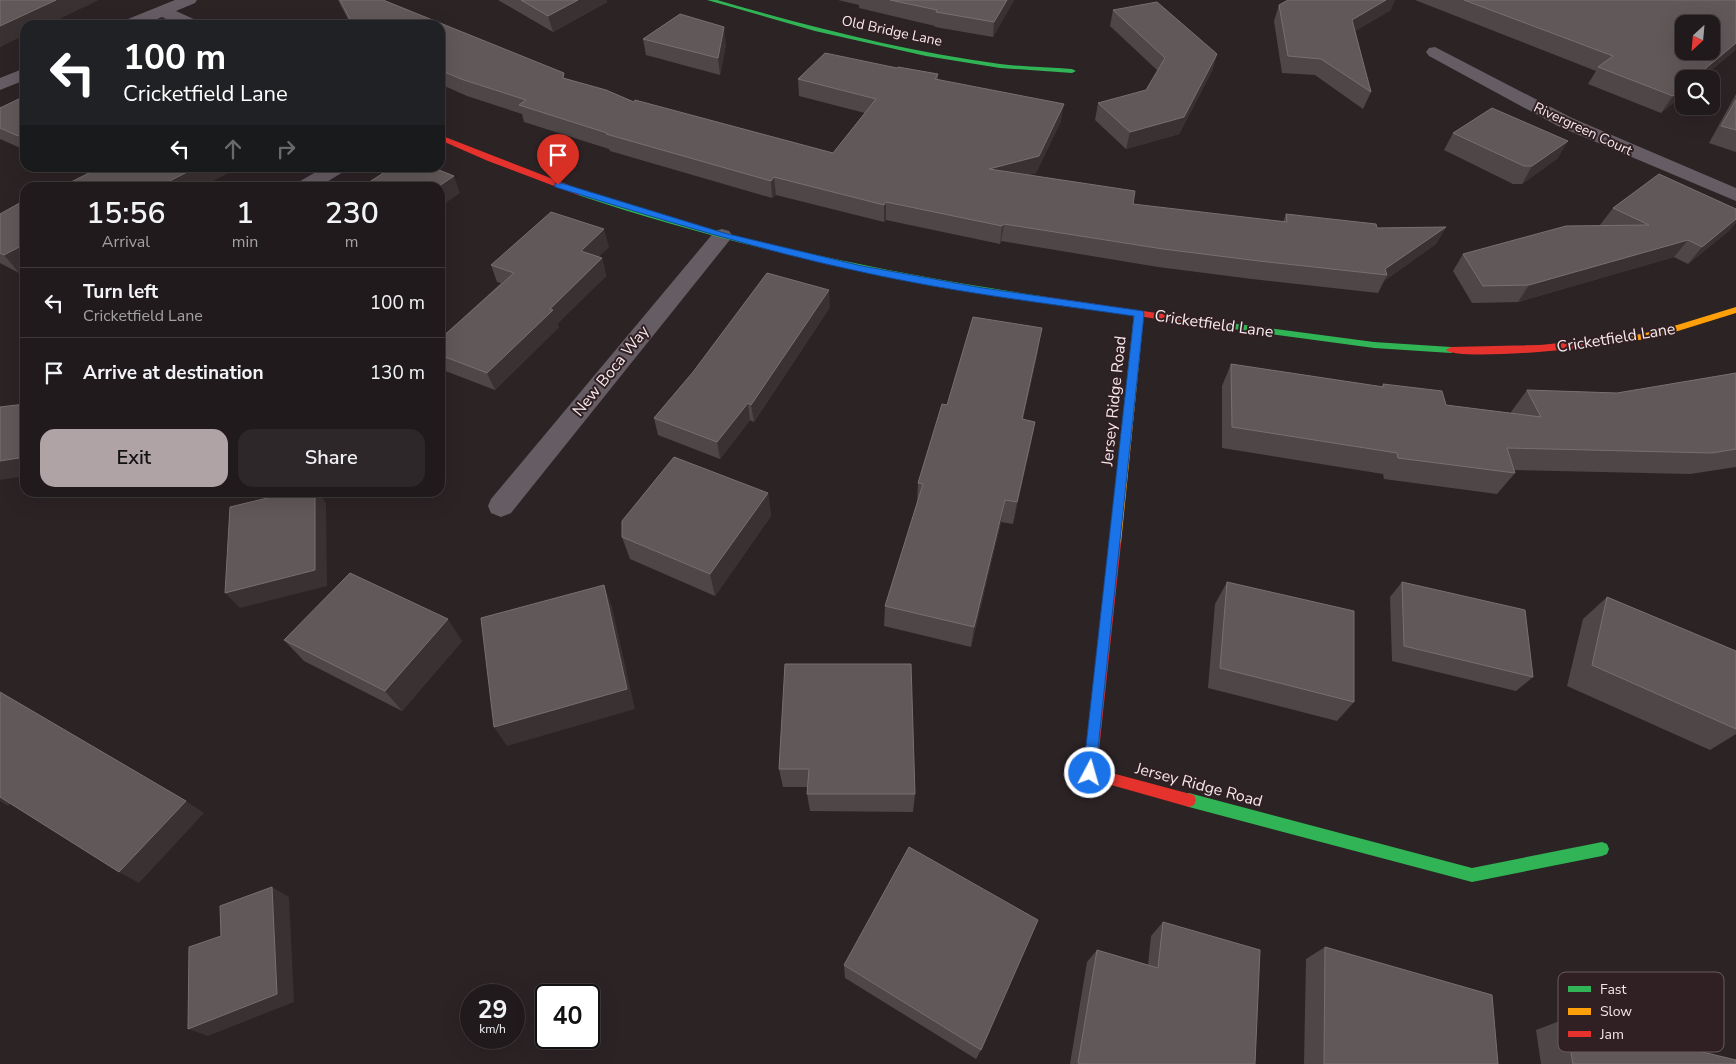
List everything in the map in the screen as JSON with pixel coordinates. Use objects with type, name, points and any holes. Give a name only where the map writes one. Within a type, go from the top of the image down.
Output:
[{"type":"street","points":[[140,20],[189,0]]},
{"type":"street","name":"Old Bridge Lane","points":[[710,0],[801,26],[897,48],[1001,66],[1072,71]]},
{"type":"street","points":[[161,11],[181,20]]},
{"type":"street","name":"Rivergreen Court","points":[[1435,52],[1564,122],[1736,195]]},
{"type":"street","points":[[0,85],[20,75]]},
{"type":"street","name":"Cricketfield Lane","points":[[445,139],[540,179],[722,236],[862,269],[906,278],[1139,314],[1351,344],[1486,351],[1529,350],[1616,341],[1707,321],[1736,310]]},
{"type":"street","points":[[312,182],[329,172]]},
{"type":"street","name":"New Boca Way","points":[[501,506],[722,236]]},
{"type":"street","name":"Jersey Ridge Road","points":[[1139,314],[1090,773],[1472,875],[1602,849]]},
{"type":"building","points":[[0,0],[56,0],[0,26]]},
{"type":"building","points":[[340,0],[383,0],[433,20],[350,20]]},
{"type":"building","points":[[521,0],[578,0],[548,16]]},
{"type":"building","points":[[890,0],[1007,0],[994,22],[936,12],[937,10]]},
{"type":"building","points":[[1288,0],[1386,0],[1352,20],[1371,92],[1321,59],[1288,56],[1279,5]]},
{"type":"building","points":[[1464,0],[1736,0],[1736,43],[1720,56],[1720,15],[1675,15],[1675,60],[1716,60],[1704,70],[1675,70],[1675,94],[1673,96],[1598,67],[1613,56]]},
{"type":"building","points":[[1157,2],[1217,54],[1184,117],[1130,132],[1098,103],[1146,90],[1165,58],[1113,10]]},
{"type":"building","points":[[680,14],[724,27],[718,58],[643,39]]},
{"type":"building","points":[[445,25],[564,73],[563,78],[606,90],[634,102],[635,100],[833,153],[876,99],[798,79],[825,53],[897,68],[938,74],[935,79],[1064,104],[1039,156],[989,169],[1135,191],[1133,204],[1287,222],[1286,214],[1376,224],[1377,228],[1446,227],[1385,269],[1387,275],[1163,249],[1004,224],[1002,226],[886,202],[884,205],[774,177],[771,181],[606,134],[519,105],[526,100],[445,72]]},
{"type":"building","points":[[20,98],[20,135],[0,128],[0,108]]},
{"type":"building","points":[[1736,100],[1736,130],[1721,126]]},
{"type":"building","points":[[1492,108],[1568,141],[1532,166],[1524,166],[1453,133]]},
{"type":"building","points":[[91,172],[187,172],[168,182],[71,182]]},
{"type":"building","points":[[385,172],[444,172],[454,176],[445,182],[369,182]]},
{"type":"building","points":[[1659,174],[1736,209],[1736,219],[1702,247],[1688,240],[1529,285],[1483,286],[1463,254],[1566,226],[1649,225],[1613,208]]},
{"type":"building","points":[[20,203],[20,247],[4,255],[0,253],[0,214]]},
{"type":"building","points":[[551,212],[604,229],[581,251],[602,258],[550,309],[553,310],[487,373],[445,357],[445,335],[514,273],[491,265]]},
{"type":"building","points":[[767,273],[829,290],[751,405],[748,403],[717,442],[654,418],[693,372]]},
{"type":"building","points":[[973,317],[1042,328],[1022,419],[1035,422],[1017,502],[1005,500],[974,627],[885,606],[923,484],[918,483],[942,404],[947,405]]},
{"type":"building","points":[[1231,364],[1384,387],[1383,384],[1442,391],[1446,405],[1541,417],[1527,390],[1617,393],[1736,373],[1736,449],[1712,453],[1507,448],[1515,473],[1398,458],[1397,453],[1232,427]]},
{"type":"building","points":[[20,405],[20,458],[0,461],[0,407]]},
{"type":"building","points":[[674,457],[768,493],[710,574],[622,537],[622,521]]},
{"type":"building","points":[[271,497],[315,497],[315,570],[225,593],[230,507]]},
{"type":"building","points":[[350,573],[448,619],[385,691],[284,640]]},
{"type":"building","points":[[1227,582],[1354,611],[1354,702],[1220,668]]},
{"type":"building","points":[[1402,582],[1525,610],[1533,677],[1404,646]]},
{"type":"building","points":[[604,585],[627,689],[494,727],[481,618]]},
{"type":"building","points":[[1607,597],[1736,651],[1736,729],[1592,665]]},
{"type":"building","points":[[785,664],[911,664],[915,794],[807,794],[809,769],[779,769]]},
{"type":"building","points":[[0,692],[186,801],[119,872],[0,797]]},
{"type":"building","points":[[909,847],[1038,920],[981,1050],[844,965]]},
{"type":"building","points":[[272,887],[277,994],[188,1029],[189,947],[221,936],[220,906]]},
{"type":"building","points":[[1163,922],[1260,950],[1255,1064],[1078,1063],[1097,950],[1158,968]]},
{"type":"building","points":[[1325,947],[1492,995],[1498,1064],[1324,1064]]},
{"type":"building","points":[[1571,1052],[1703,1052],[1736,1060],[1736,1064],[1573,1064]]},
{"type":"traffic: fast","points":[[710,0],[817,30],[890,47],[1000,66],[1072,71]]},
{"type":"traffic: fast","points":[[581,193],[637,212],[751,244],[866,269],[1041,299]]},
{"type":"traffic: fast","points":[[1191,321],[1374,345],[1451,350]]},
{"type":"traffic: fast","points":[[1189,800],[1472,875],[1602,849]]},
{"type":"traffic: slow","points":[[1629,339],[1665,332],[1736,310]]},
{"type":"traffic: slow","points":[[1115,543],[1139,314]]},
{"type":"traffic: jam","points":[[445,139],[491,159],[581,193]]},
{"type":"traffic: jam","points":[[1041,299],[1191,321]]},
{"type":"traffic: jam","points":[[1451,350],[1540,349],[1629,339]]},
{"type":"traffic: jam","points":[[1115,543],[1090,773],[1189,800]]},
{"type":"route","points":[[558,185],[722,236],[862,269],[915,280],[1139,314],[1090,773]]}]
